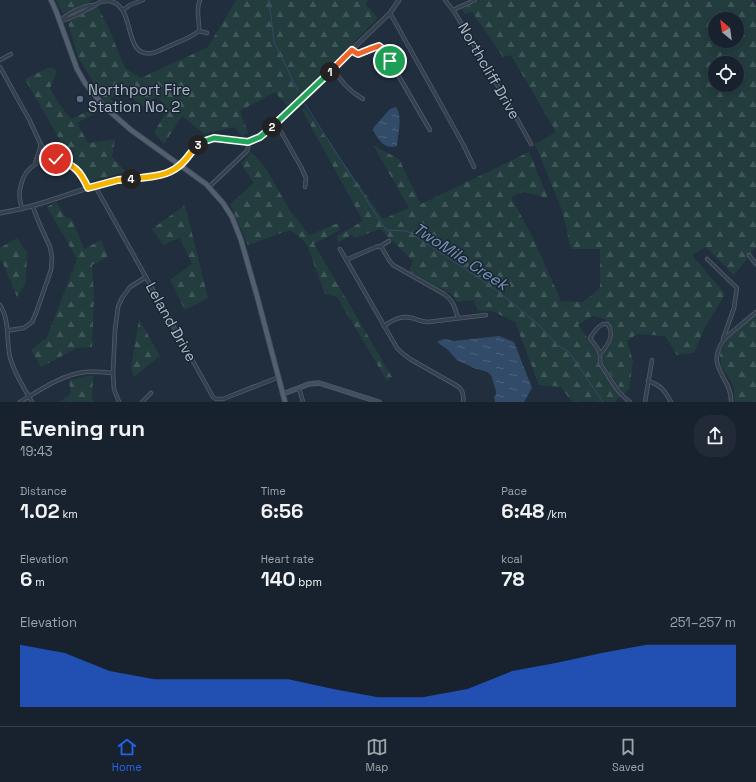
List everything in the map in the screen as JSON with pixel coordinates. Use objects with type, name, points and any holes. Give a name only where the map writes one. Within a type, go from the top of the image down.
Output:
[{"type":"main road","points":[[51,0],[77,69],[85,83],[97,98],[120,121],[209,187],[223,203],[232,217],[237,228],[262,311],[285,402]]},
{"type":"main road","points":[[283,394],[309,384],[319,383],[377,402]]},
{"type":"street","points":[[123,10],[130,5],[143,0]]},
{"type":"street","points":[[199,31],[198,5],[200,0]]},
{"type":"street","points":[[0,214],[33,207],[88,188],[118,180],[166,174],[180,166],[196,147],[209,139],[220,138],[248,142],[260,137],[390,14],[399,0]]},
{"type":"street","name":"Northcliff Drive","points":[[445,0],[453,10],[515,115],[530,144]]},
{"type":"street","points":[[453,10],[475,0]]},
{"type":"street","points":[[60,21],[64,16],[89,5],[94,5],[104,1],[117,4],[123,10],[127,18],[135,46],[139,51],[145,54],[158,51],[199,31],[206,33]]},
{"type":"street","points":[[390,14],[474,167]]},
{"type":"street","points":[[352,50],[358,54],[379,46],[383,49],[430,130]]},
{"type":"street","points":[[0,60],[11,54]]},
{"type":"street","points":[[0,67],[30,121],[41,145],[56,159],[68,163],[76,169],[88,188]]},
{"type":"street","points":[[333,68],[342,83],[349,90],[363,99]]},
{"type":"street","points":[[276,123],[306,178],[305,187]]},
{"type":"street","points":[[209,187],[247,151],[248,142]]},
{"type":"street","points":[[35,164],[41,145]]},
{"type":"street","points":[[22,209],[19,196],[21,183],[28,171],[35,164],[56,159]]},
{"type":"street","name":"Leland Drive","points":[[95,186],[210,392],[216,399],[219,400],[226,398],[279,378]]},
{"type":"street","points":[[8,330],[24,328],[32,322],[51,267],[52,257],[50,247],[33,207]]},
{"type":"street","points":[[346,260],[381,246],[389,241]]},
{"type":"street","points":[[381,246],[393,265],[450,298],[455,307],[458,318]]},
{"type":"street","points":[[340,249],[394,343],[402,353],[458,387],[462,392],[464,398],[463,402]]},
{"type":"street","points":[[750,255],[756,264]]},
{"type":"street","points":[[708,259],[736,288],[734,308],[717,356],[716,363],[729,389],[731,402]]},
{"type":"street","points":[[119,402],[114,389],[113,373],[115,330],[118,307],[122,298],[130,287],[146,277]]},
{"type":"street","points":[[0,305],[5,314],[11,360],[32,402]]},
{"type":"street","points":[[723,341],[756,312]]},
{"type":"street","points":[[384,326],[403,317],[425,322],[486,315]]},
{"type":"street","points":[[600,354],[609,342],[611,335],[611,329],[606,324],[600,325],[590,338],[598,349],[601,365],[620,392],[630,402]]},
{"type":"street","points":[[645,402],[652,360]]},
{"type":"street","points":[[20,402],[56,381],[77,373],[93,371],[113,373]]},
{"type":"street","points":[[648,381],[661,387],[671,402]]},
{"type":"street","points":[[299,388],[303,402]]},
{"type":"street","points":[[142,402],[151,393]]},
{"type":"green space","points":[[56,0],[94,0],[63,14]]},
{"type":"green space","points":[[236,0],[368,0],[365,4],[378,18],[342,55],[287,106],[275,92],[240,111],[248,133],[242,136],[234,127],[204,134],[182,116],[164,144],[154,133],[168,108],[157,97],[143,106],[125,92],[110,98],[119,110],[117,113],[105,101],[78,57],[68,23],[97,6],[106,22],[125,68],[141,78],[208,47]]},
{"type":"green space","points":[[481,0],[752,0],[756,7],[756,247],[734,275],[706,247],[692,255],[725,294],[704,329],[694,353],[677,355],[665,336],[637,334],[627,341],[633,361],[629,389],[625,393],[623,393],[603,362],[602,356],[610,347],[614,330],[605,319],[592,316],[578,325],[597,352],[598,364],[620,396],[615,402],[572,402],[561,387],[539,385],[515,322],[492,311],[478,311],[473,300],[457,302],[453,295],[409,271],[413,261],[380,229],[355,238],[351,235],[338,243],[337,236],[363,221],[302,110],[305,108],[383,219],[409,208],[373,145],[399,159],[421,204],[529,152],[548,198],[523,192],[511,197],[533,238],[561,301],[583,302],[600,288],[600,249],[571,249],[562,210],[535,144],[556,132],[511,55],[503,57],[472,12],[465,14],[462,9]]},
{"type":"green space","points":[[50,67],[57,71],[50,88],[60,105],[71,119],[95,108],[98,112],[77,123],[88,143],[115,139],[112,157],[126,172],[90,181],[85,173],[69,158],[73,152],[61,142],[25,79]]},
{"type":"green space","points":[[251,152],[265,167],[289,209],[309,235],[338,223],[340,230],[314,244],[392,377],[387,381],[337,297],[325,294],[307,245],[300,237],[290,230],[248,245],[230,204],[254,183],[241,164]]},
{"type":"green space","points":[[56,202],[66,217],[72,219],[84,249],[101,240],[108,257],[92,265],[94,297],[92,347],[77,348],[41,367],[31,350],[47,337],[77,259],[47,207]]},
{"type":"green space","points":[[185,205],[208,298],[185,310],[170,280],[192,264],[180,238],[163,245],[152,229]]},
{"type":"green space","points":[[17,238],[27,252],[26,282],[17,297],[2,261],[0,260],[0,248]]},
{"type":"green space","points":[[756,314],[756,402],[734,402],[734,386],[721,366],[720,354],[727,339]]},
{"type":"green space","points":[[139,319],[160,356],[134,377],[131,368]]},
{"type":"green space","points":[[93,375],[93,402],[59,402],[71,394],[69,380]]},
{"type":"water","points":[[396,107],[400,121],[397,146],[389,147],[380,141],[373,130],[390,109]]},
{"type":"water","points":[[499,336],[514,342],[532,388],[524,402],[495,402],[494,397],[496,391],[491,375],[457,360],[448,350],[437,342],[443,339],[453,341]]},
{"type":"waterway","points":[[269,0],[274,42],[298,91]]},
{"type":"waterway","name":"TwoMile Creek","points":[[305,104],[386,230],[407,231],[476,276],[505,297],[539,325],[557,345],[569,352],[603,402]]},
{"type":"place","name":"Northport Fire Station No. 2","points":[[80,99]]},
{"type":"route","points":[[56,159],[68,163],[79,171],[88,188],[118,180],[166,174],[180,166],[196,147],[209,139],[220,138],[248,142],[266,133],[352,50],[358,54],[379,46],[385,51],[390,61]]}]
